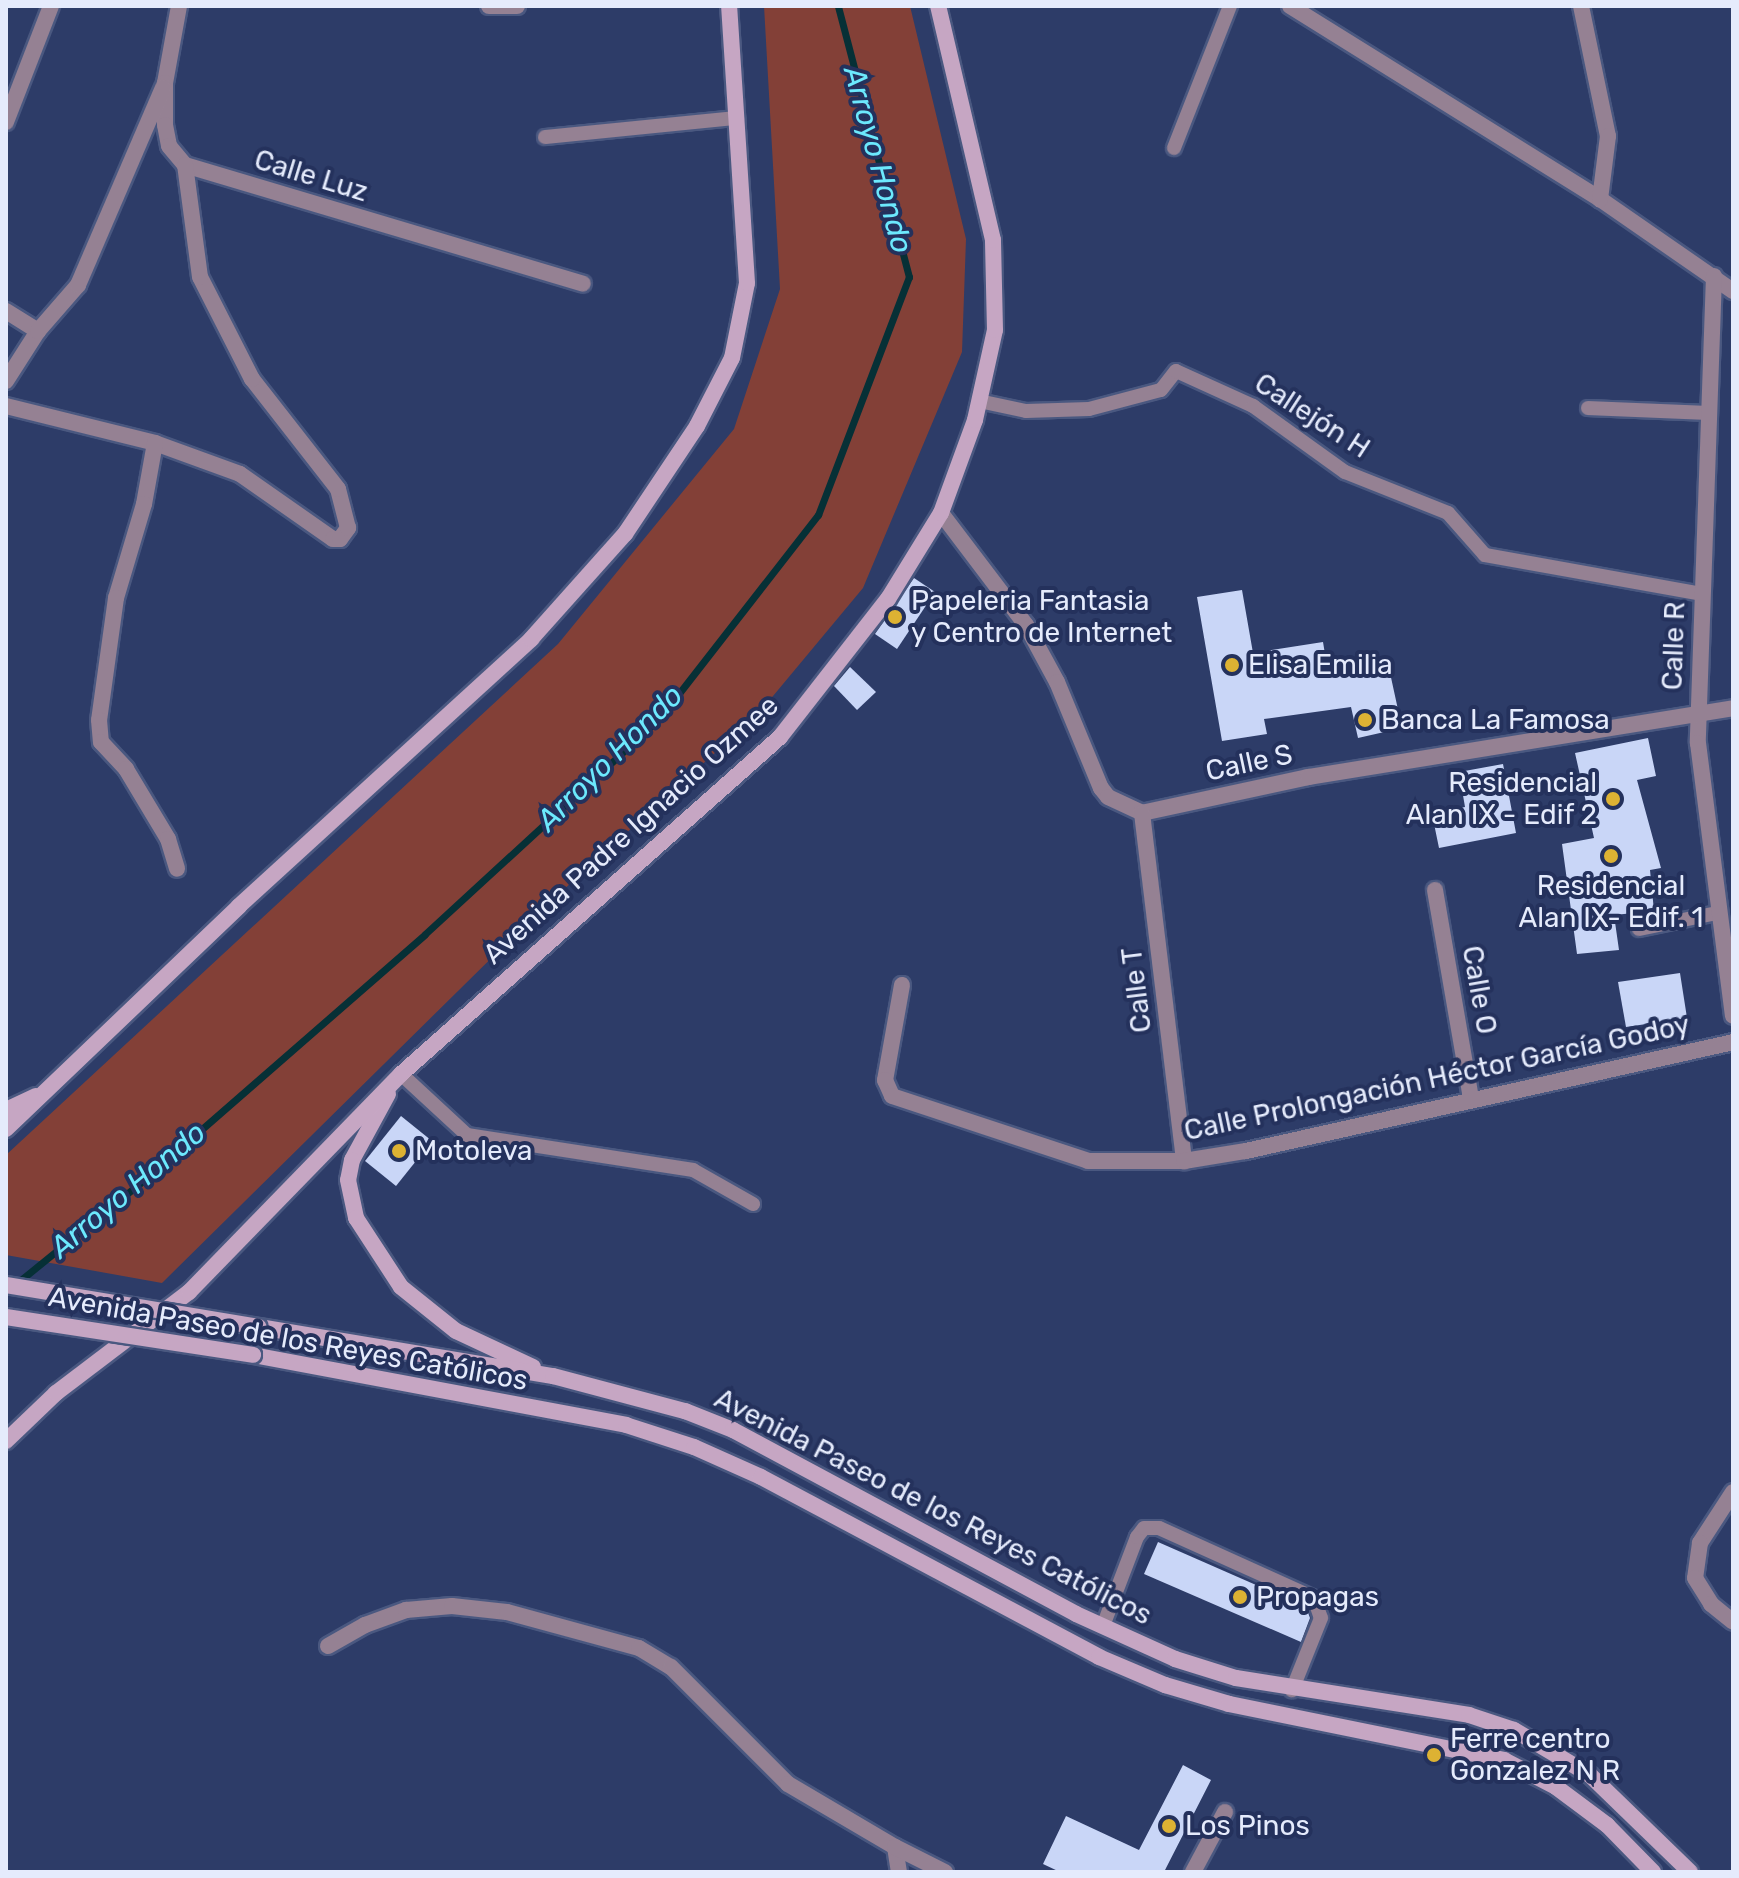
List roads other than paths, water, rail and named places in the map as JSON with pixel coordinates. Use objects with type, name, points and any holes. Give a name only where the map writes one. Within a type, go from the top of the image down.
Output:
[{"type":"main road","points":[[6,1129],[55,1087],[239,906],[531,639],[625,534],[697,426],[732,358],[747,283],[729,6]]},
{"type":"main road","name":"Avenida Padre Ignacio Ozmee","points":[[6,1441],[56,1393],[189,1292],[398,1076],[780,737],[888,599],[941,513],[979,401],[995,330],[993,240],[938,6]]},
{"type":"main road","points":[[398,1076],[352,1160],[348,1180],[356,1218],[381,1262],[427,1308],[456,1331],[553,1376]]},
{"type":"main road","points":[[6,1110],[55,1087]]},
{"type":"main road","name":"Avenida Paseo de los Reyes Católicos","points":[[6,1285],[553,1376],[625,1391],[733,1430],[1103,1626],[1175,1659],[1292,1690],[1469,1715],[1514,1730],[1590,1775],[1690,1872]]},
{"type":"main road","name":"Avenida Paseo de los Reyes Católicos","points":[[6,1317],[253,1355],[626,1425],[694,1447],[761,1477],[1099,1657],[1165,1685],[1229,1704],[1504,1760],[1556,1787],[1607,1825],[1653,1872]]},
{"type":"street","points":[[6,122],[51,6]]},
{"type":"street","points":[[6,381],[38,331],[78,285],[165,83],[179,6]]},
{"type":"street","points":[[489,6],[517,6]]},
{"type":"street","points":[[1290,6],[1600,199],[1733,291]]},
{"type":"street","points":[[1581,6],[1608,136],[1600,199]]},
{"type":"street","points":[[6,406],[155,443],[240,474],[333,539],[340,539],[348,528],[338,489],[252,379],[200,277],[185,165],[169,146],[165,83]]},
{"type":"street","name":"Calle Luz","points":[[185,165],[583,284]]},
{"type":"street","name":"Calle R","points":[[1714,276],[1698,714],[1717,913],[1733,1016]]},
{"type":"street","points":[[6,311],[38,331]]},
{"type":"street","points":[[155,443],[144,504],[116,598],[99,720],[101,742],[126,769],[154,815],[177,869]]},
{"type":"street","points":[[941,513],[1026,625],[1057,682],[1101,788],[1108,797],[1142,813]]},
{"type":"street","name":"Calle S","points":[[1142,813],[1308,777],[1733,708]]},
{"type":"street","name":"Calle T","points":[[1142,813],[1184,1161]]},
{"type":"street","name":"Calle O","points":[[1435,890],[1471,1099]]},
{"type":"street","name":"Calle Prolongación Héctor García Godoy","points":[[902,985],[885,1080],[892,1096],[1088,1161],[1184,1161],[1733,1042]]},
{"type":"street","points":[[1733,1492],[1700,1543],[1695,1578],[1711,1604],[1733,1622]]},
{"type":"street","points":[[328,1646],[365,1625],[406,1610],[452,1606],[507,1612],[639,1648],[671,1667],[788,1784],[895,1847],[945,1872]]},
{"type":"street","points":[[1193,1872],[1225,1812]]},
{"type":"street","points":[[895,1847],[899,1872]]},
{"type":"lane","points":[[1174,148],[1230,6]]},
{"type":"lane","points":[[545,137],[737,118]]},
{"type":"lane","name":"Callejón H","points":[[979,401],[1026,411],[1089,409],[1161,390],[1176,371],[1253,406],[1345,472],[1448,513],[1485,555],[1702,594]]},
{"type":"lane","points":[[1588,408],[1708,413]]},
{"type":"lane","points":[[1639,929],[1717,913]]},
{"type":"lane","points":[[398,1076],[467,1135],[693,1170],[753,1204]]},
{"type":"lane","points":[[1103,1626],[1137,1537],[1144,1528],[1159,1528],[1314,1598],[1321,1618],[1292,1690]]},
{"type":"waterway","name":"Arroyo Hondo","points":[[17,1283],[140,1183],[425,934],[659,719],[818,515],[909,277],[838,6]]},
{"type":"place","name":"Papeleria Fantasia y Centro de Internet","points":[[895,617]]},
{"type":"place","name":"Elisa Emilia","points":[[1232,665]]},
{"type":"place","name":"Banca La Famosa","points":[[1365,720]]},
{"type":"place","name":"Residencial Alan IX - Edif 2","points":[[1613,799]]},
{"type":"place","name":"Residencial Alan IX- Edif. 1","points":[[1611,856]]},
{"type":"place","name":"Motoleva","points":[[399,1151]]},
{"type":"place","name":"Propagas","points":[[1240,1597]]},
{"type":"place","name":"Ferre centro Gonzalez N R","points":[[1434,1755]]},
{"type":"place","name":"Los Pinos","points":[[1169,1826]]}]
